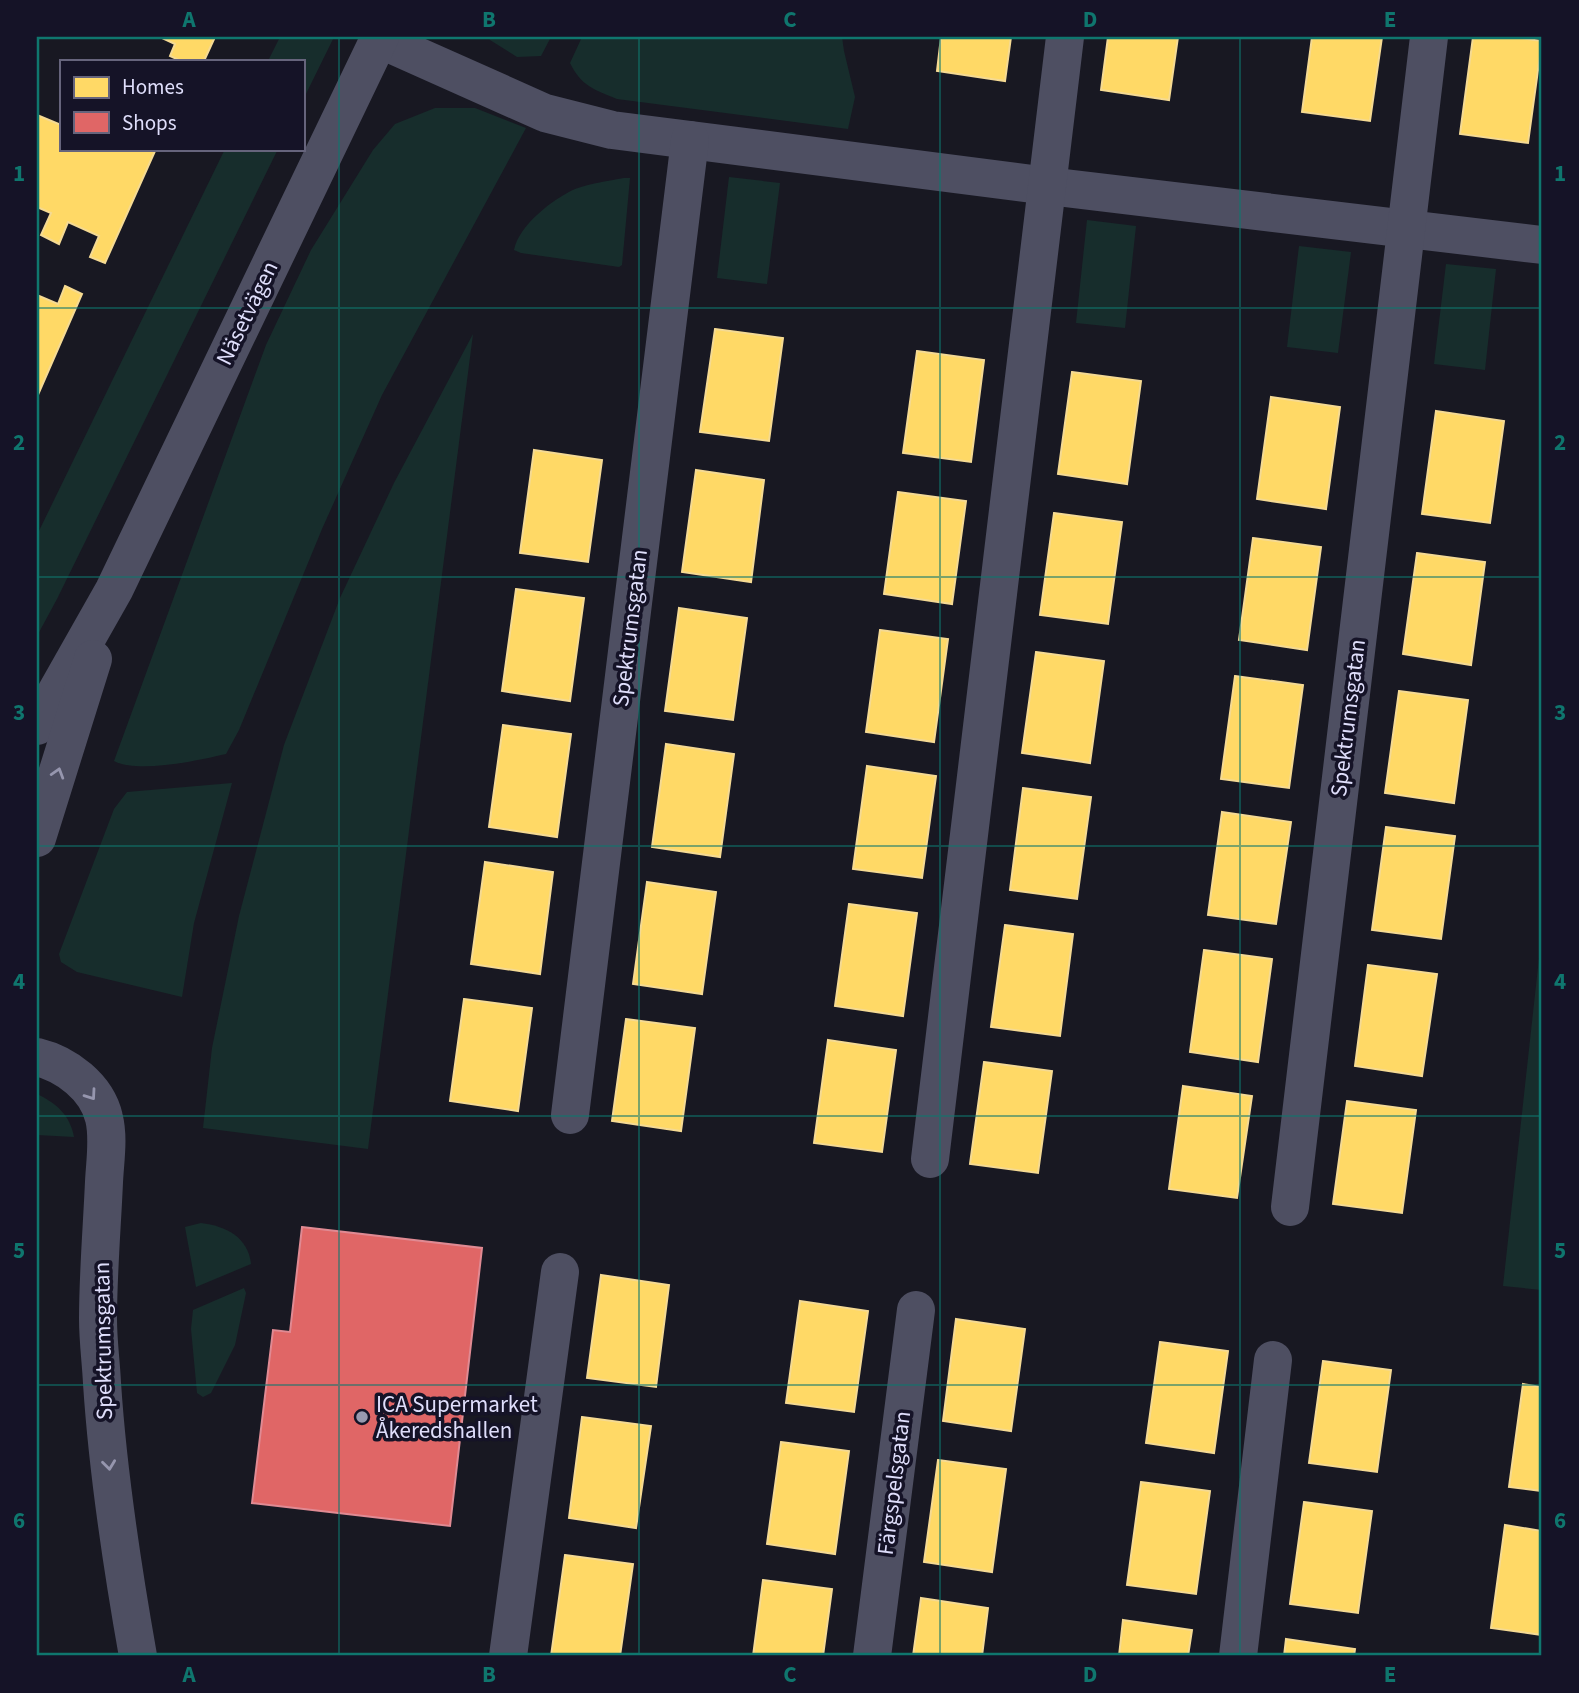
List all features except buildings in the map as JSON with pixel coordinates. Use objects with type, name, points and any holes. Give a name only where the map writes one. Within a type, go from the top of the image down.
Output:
[{"type":"street","points":[[930,1159],[1065,37]]},
{"type":"street","name":"Spektrumsgatan","points":[[1290,1207],[1429,37]]},
{"type":"street","points":[[379,38],[545,113],[612,130],[1542,245]]},
{"type":"street","name":"Näsetvägen","points":[[37,726],[114,590],[379,38]]},
{"type":"street","name":"Spektrumsgatan","points":[[570,1115],[691,141]]},
{"type":"street","name":"Näsetvägen","points":[[37,838],[114,590]]},
{"type":"street","name":"Spektrumsgatan","points":[[37,1056],[67,1069],[80,1080],[94,1097],[104,1117],[106,1148],[99,1345],[107,1451],[125,1588],[138,1656]]},
{"type":"street","points":[[508,1656],[560,1272]]},
{"type":"street","name":"Färgspelsgatan","points":[[872,1656],[916,1310]]},
{"type":"street","points":[[1238,1656],[1273,1360]]},
{"type":"green space","points":[[280,37],[334,37],[304,98],[304,60],[268,60]]},
{"type":"green space","points":[[488,37],[551,37],[541,56],[517,57]]},
{"type":"green space","points":[[582,37],[842,37],[855,97],[848,129],[617,99],[589,86],[574,71],[570,63]]},
{"type":"green space","points":[[435,108],[475,108],[526,128],[382,395],[322,529],[239,730],[226,754],[153,766],[125,765],[114,761],[266,345],[311,250],[373,150],[395,124]]},
{"type":"green space","points":[[225,150],[278,150],[37,636],[37,535]]},
{"type":"green space","points":[[729,177],[780,183],[767,284],[717,278]]},
{"type":"green space","points":[[630,178],[622,265],[619,267],[514,250],[530,222],[557,199],[581,187]]},
{"type":"green space","points":[[1087,220],[1136,226],[1125,328],[1076,323]]},
{"type":"green space","points":[[1299,246],[1351,252],[1338,353],[1287,347]]},
{"type":"green space","points":[[1446,264],[1496,269],[1485,370],[1434,364]]},
{"type":"green space","points":[[473,334],[368,1149],[203,1128],[212,1048],[239,916],[284,745],[340,598],[394,483]]},
{"type":"green space","points":[[232,783],[194,923],[182,997],[77,972],[61,962],[59,954],[114,809],[127,792]]},
{"type":"green space","points":[[1542,931],[1542,1290],[1503,1286]]},
{"type":"green space","points":[[37,1094],[61,1111],[69,1122],[74,1137],[37,1135]]},
{"type":"green space","points":[[201,1223],[234,1234],[245,1247],[251,1264],[196,1287],[185,1227]]},
{"type":"green space","points":[[244,1288],[246,1293],[235,1345],[211,1393],[203,1397],[197,1393],[191,1329],[193,1310]]},
{"type":"place","name":"ICA Supermarket Åkeredshallen","points":[[362,1417]]}]
